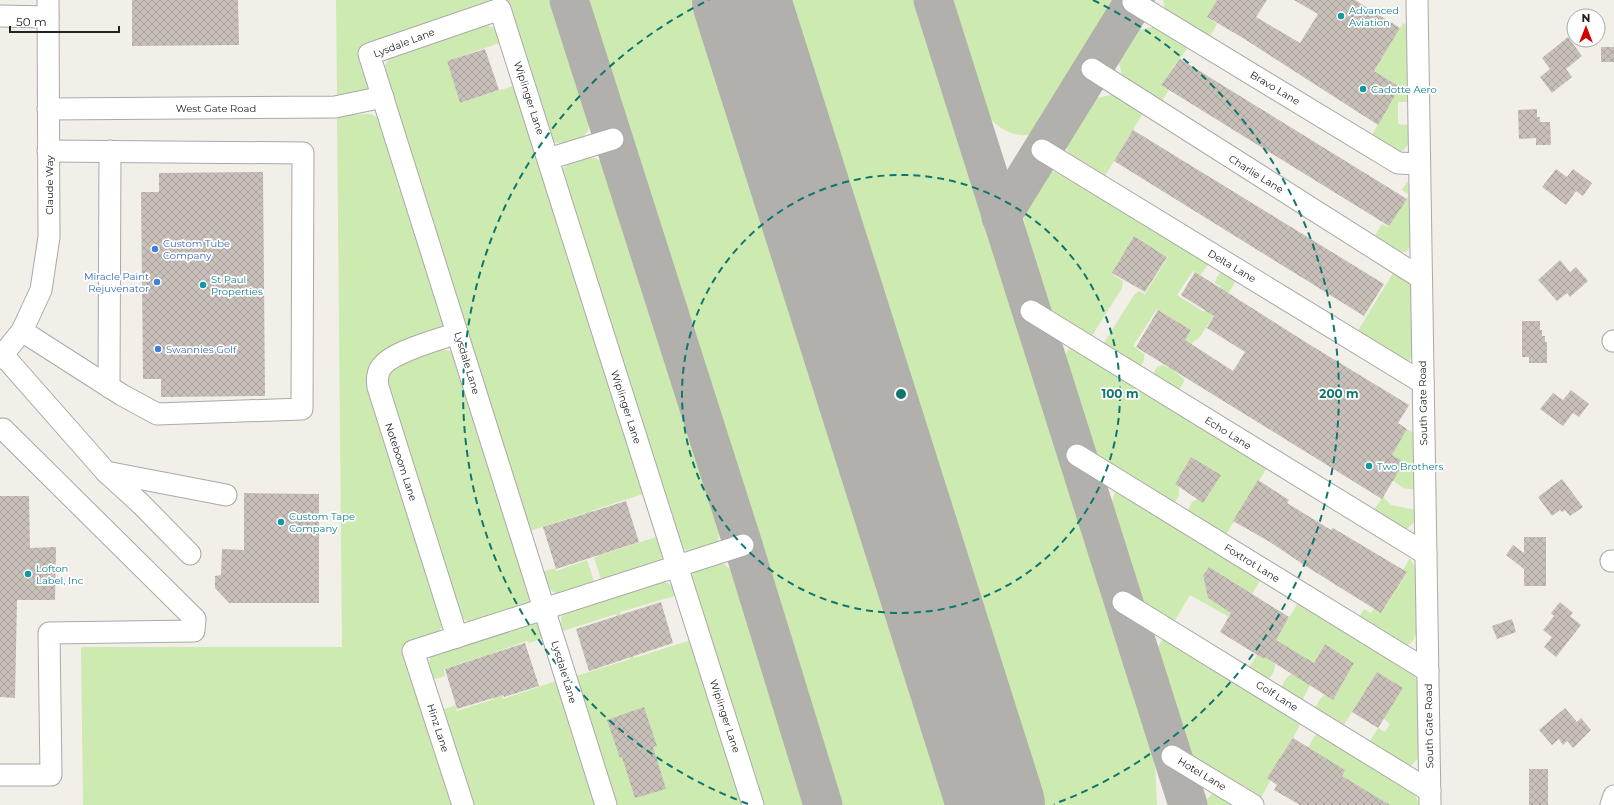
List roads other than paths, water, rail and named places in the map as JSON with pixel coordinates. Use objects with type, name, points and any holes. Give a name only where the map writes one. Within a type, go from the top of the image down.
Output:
[{"type":"street","name":"South Gate Road","points":[[1417,0],[1430,798]]},
{"type":"street","name":"Bravo Lane","points":[[1133,2],[1398,162],[1419,164]]},
{"type":"street","points":[[0,16],[48,8]]},
{"type":"street","name":"Claude Way","points":[[2,356],[22,331],[41,290],[49,237],[48,8]]},
{"type":"street","name":"Lysdale Lane","points":[[500,9],[369,54],[606,805]]},
{"type":"street","name":"Wiplinger Lane","points":[[500,9],[753,805]]},
{"type":"street","name":"Charlie Lane","points":[[1092,69],[1421,278]]},
{"type":"street","name":"West Gate Road","points":[[48,109],[335,107],[383,97]]},
{"type":"street","points":[[548,159],[613,139]]},
{"type":"street","name":"Delta Lane","points":[[1042,150],[1423,383]]},
{"type":"street","points":[[22,331],[110,387],[157,414],[302,409],[303,153],[48,151]]},
{"type":"street","points":[[110,151],[110,387]]},
{"type":"street","name":"Echo Lane","points":[[1031,311],[1426,554]]},
{"type":"street","name":"Noteboom Lane","points":[[457,333],[394,355],[380,368],[377,376],[378,387],[457,637]]},
{"type":"street","points":[[2,356],[106,472],[141,504],[190,554]]},
{"type":"street","points":[[0,775],[51,776],[49,633],[194,631],[195,619],[1,429]]},
{"type":"street","name":"Foxtrot Lane","points":[[1077,455],[1428,671]]},
{"type":"street","points":[[106,472],[226,495]]},
{"type":"street","points":[[457,637],[743,545]]},
{"type":"street","name":"Golf Lane","points":[[1123,602],[1430,798]]},
{"type":"street","name":"Hinz Lane","points":[[457,637],[413,651],[463,805]]},
{"type":"street","name":"Hotel Lane","points":[[1172,756],[1253,805]]},
{"type":"street","points":[[1610,805],[1614,796]]},
{"type":"place","name":"Advanced Aviation","points":[[1341,16]]},
{"type":"place","name":"Cadotte Aero","points":[[1363,89]]},
{"type":"place","name":"Custom Tube Company","points":[[155,249]]},
{"type":"place","name":"Miracle Paint Rejuvenator","points":[[157,282]]},
{"type":"place","name":"St Paul Properties","points":[[203,285]]},
{"type":"place","name":"Swannies Golf","points":[[158,349]]},
{"type":"place","name":"Two Brothers","points":[[1369,466]]},
{"type":"place","name":"Custom Tape Company","points":[[281,522]]},
{"type":"place","name":"Lofton Label, Inc","points":[[28,574]]}]
